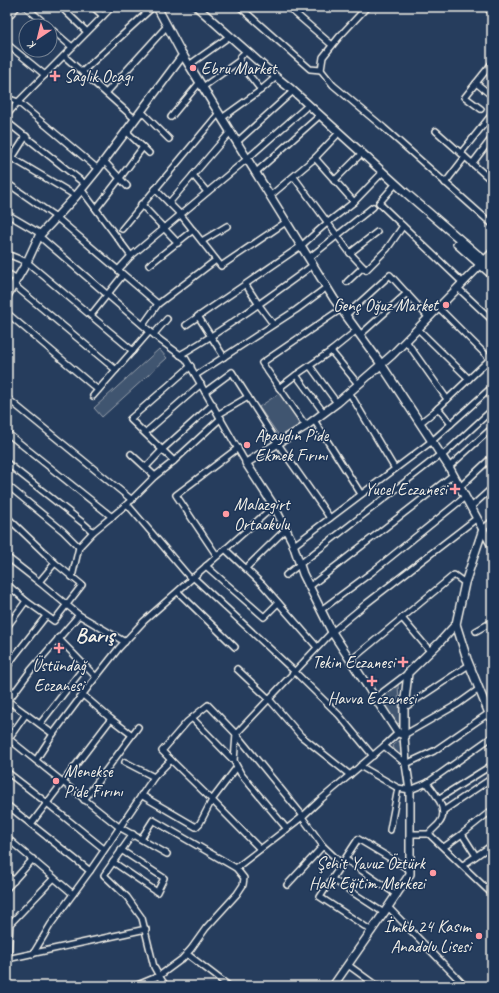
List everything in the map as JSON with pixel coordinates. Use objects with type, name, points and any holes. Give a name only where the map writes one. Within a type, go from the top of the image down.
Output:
[{"type":"highway","points":[[489,7],[492,10]]},
{"type":"main road","points":[[157,7],[189,66],[313,265],[341,309],[381,364],[449,467],[492,546]]},
{"type":"main road","points":[[197,7],[291,89],[406,193],[482,263],[492,275]]},
{"type":"main road","points":[[7,296],[27,262],[40,235],[76,196],[98,169],[183,55]]},
{"type":"main road","points":[[276,77],[290,94],[393,187],[482,263],[492,267]]},
{"type":"main road","points":[[401,734],[375,698],[332,632],[310,587],[286,529],[274,506],[246,463],[306,426],[337,403],[392,355],[492,253]]},
{"type":"main road","points":[[483,529],[465,583],[456,624],[469,665],[489,708],[492,721]]},
{"type":"main road","points":[[333,986],[410,874],[410,790],[401,734],[408,673],[456,624]]},
{"type":"street","points":[[7,18],[18,7]]},
{"type":"street","points":[[26,7],[39,18]]},
{"type":"street","points":[[61,7],[87,32]]},
{"type":"street","points":[[93,7],[103,16]]},
{"type":"street","points":[[7,115],[112,7]]},
{"type":"street","points":[[82,72],[153,7]]},
{"type":"street","points":[[288,7],[332,45]]},
{"type":"street","points":[[321,70],[323,57],[366,7]]},
{"type":"street","points":[[243,8],[310,69],[321,70],[333,85],[492,224]]},
{"type":"street","points":[[106,93],[167,26]]},
{"type":"street","points":[[58,35],[72,47]]},
{"type":"street","points":[[189,66],[230,36]]},
{"type":"street","points":[[7,44],[45,75]]},
{"type":"street","points":[[171,117],[201,85],[239,60],[247,51]]},
{"type":"street","points":[[64,56],[135,119]]},
{"type":"street","points":[[239,60],[261,90]]},
{"type":"street","points":[[481,109],[465,97],[492,64]]},
{"type":"street","points":[[122,229],[141,204],[220,115],[261,90],[276,77]]},
{"type":"street","points":[[476,83],[492,96]]},
{"type":"street","points":[[237,142],[290,94]]},
{"type":"street","points":[[7,98],[18,102],[98,169]]},
{"type":"street","points":[[118,270],[131,256],[247,159],[305,108]]},
{"type":"street","points":[[141,111],[169,140]]},
{"type":"street","points":[[461,153],[492,114]]},
{"type":"street","points":[[256,173],[317,118]]},
{"type":"street","points":[[7,122],[26,136],[83,187],[96,208],[131,256]]},
{"type":"street","points":[[126,131],[149,153]]},
{"type":"street","points":[[169,203],[231,132]]},
{"type":"street","points":[[436,132],[492,181]]},
{"type":"street","points":[[7,166],[26,136]]},
{"type":"street","points":[[270,196],[315,158],[336,136]]},
{"type":"street","points":[[472,164],[492,139]]},
{"type":"street","points":[[96,208],[143,148]]},
{"type":"street","points":[[7,155],[76,196]]},
{"type":"street","points":[[334,181],[359,156]]},
{"type":"street","points":[[445,183],[465,157]]},
{"type":"street","points":[[315,158],[354,202]]},
{"type":"street","points":[[104,161],[127,186]]},
{"type":"street","points":[[193,175],[207,192]]},
{"type":"street","points":[[186,325],[301,246],[354,202],[380,175]]},
{"type":"street","points":[[294,177],[350,253],[366,270],[387,249],[403,226]]},
{"type":"street","points":[[7,183],[56,216],[158,304]]},
{"type":"street","points":[[393,187],[379,204],[403,226],[461,285],[492,320]]},
{"type":"street","points":[[154,189],[181,214],[221,266],[286,222]]},
{"type":"street","points":[[141,204],[178,243]]},
{"type":"street","points":[[309,258],[373,207]]},
{"type":"street","points":[[7,214],[40,235],[152,333],[186,359],[246,463]]},
{"type":"street","points":[[202,241],[227,226]]},
{"type":"street","points":[[149,265],[193,230]]},
{"type":"street","points":[[350,253],[377,232]]},
{"type":"street","points":[[7,254],[27,262],[133,352]]},
{"type":"street","points":[[143,324],[158,304],[216,260]]},
{"type":"street","points":[[180,355],[212,337],[259,305],[313,265]]},
{"type":"street","points":[[347,282],[363,267]]},
{"type":"street","points":[[7,273],[116,370]]},
{"type":"street","points":[[91,315],[123,275]]},
{"type":"street","points":[[346,315],[390,275],[408,293],[429,318]]},
{"type":"street","points":[[246,285],[273,324]]},
{"type":"street","points":[[196,375],[296,310],[327,287]]},
{"type":"street","points":[[279,388],[359,333],[408,293]]},
{"type":"street","points":[[420,423],[491,360],[439,308]]},
{"type":"street","points":[[306,426],[262,364],[341,309]]},
{"type":"street","points":[[7,313],[98,390]]},
{"type":"street","points":[[198,316],[224,357]]},
{"type":"street","points":[[93,396],[133,352],[168,319]]},
{"type":"street","points":[[418,329],[469,379]]},
{"type":"street","points":[[406,340],[447,399]]},
{"type":"street","points":[[331,352],[358,384]]},
{"type":"street","points":[[174,461],[146,432],[130,419],[191,366]]},
{"type":"street","points":[[310,366],[337,403]]},
{"type":"street","points":[[206,392],[232,372],[278,444],[330,518]]},
{"type":"street","points":[[296,375],[324,413]]},
{"type":"street","points":[[146,432],[201,384]]},
{"type":"street","points":[[294,546],[360,494],[432,441],[492,388]]},
{"type":"street","points":[[348,392],[395,469]]},
{"type":"street","points":[[72,577],[79,547],[93,532],[132,500],[155,476],[174,461],[220,416],[248,397]]},
{"type":"street","points":[[7,398],[132,500]]},
{"type":"street","points":[[146,467],[163,449],[213,404]]},
{"type":"street","points":[[438,408],[451,424]]},
{"type":"street","points":[[286,575],[441,455],[492,410]]},
{"type":"street","points":[[314,420],[360,494]]},
{"type":"street","points":[[449,467],[492,428]]},
{"type":"street","points":[[7,433],[112,517]]},
{"type":"street","points":[[217,556],[176,495],[238,448]]},
{"type":"street","points":[[131,454],[155,476]]},
{"type":"street","points":[[460,487],[492,457]]},
{"type":"street","points":[[7,463],[93,532]]},
{"type":"street","points":[[310,587],[453,475]]},
{"type":"street","points":[[7,485],[63,531],[79,547]]},
{"type":"street","points":[[471,507],[492,488]]},
{"type":"street","points":[[321,610],[372,572],[465,497]]},
{"type":"street","points":[[127,504],[192,578],[295,672],[339,715],[373,756]]},
{"type":"street","points":[[36,760],[53,734],[96,677],[144,621],[274,506]]},
{"type":"street","points":[[7,517],[55,563],[82,585],[54,621],[7,586]]},
{"type":"street","points":[[234,761],[236,734],[332,632],[477,518]]},
{"type":"street","points":[[483,529],[492,521]]},
{"type":"street","points":[[246,568],[286,529]]},
{"type":"street","points":[[225,549],[262,584],[317,648]]},
{"type":"street","points":[[7,557],[40,582],[79,615],[125,642]]},
{"type":"street","points":[[40,582],[55,563]]},
{"type":"street","points":[[206,566],[264,617],[278,603]]},
{"type":"street","points":[[350,661],[454,575],[465,583]]},
{"type":"street","points":[[178,592],[235,647]]},
{"type":"street","points":[[7,627],[26,601]]},
{"type":"street","points":[[53,734],[7,701],[58,638],[79,615]]},
{"type":"street","points":[[7,668],[13,658],[46,616]]},
{"type":"street","points":[[402,618],[430,652]]},
{"type":"street","points":[[476,631],[492,622]]},
{"type":"street","points":[[58,638],[96,677]]},
{"type":"street","points":[[7,656],[13,658]]},
{"type":"street","points":[[404,708],[469,665]]},
{"type":"street","points":[[40,724],[85,666]]},
{"type":"street","points":[[237,669],[269,699],[301,736],[350,774]]},
{"type":"street","points":[[375,698],[408,673]]},
{"type":"street","points":[[7,687],[14,692]]},
{"type":"street","points":[[236,868],[287,829],[384,746],[401,734],[458,704],[479,689]]},
{"type":"street","points":[[83,695],[132,735]]},
{"type":"street","points":[[260,850],[162,751],[192,718],[208,705],[236,734],[302,816],[323,846],[343,862],[397,895]]},
{"type":"street","points":[[384,746],[406,764],[434,751],[489,708]]},
{"type":"street","points":[[26,714],[8,740],[36,760],[119,827],[167,854]]},
{"type":"street","points":[[192,718],[234,761],[241,774],[287,829]]},
{"type":"street","points":[[31,824],[111,719]]},
{"type":"street","points":[[84,800],[138,727]]},
{"type":"street","points":[[360,766],[398,788],[410,790],[427,783],[492,737]]},
{"type":"street","points":[[33,954],[51,924],[90,871],[154,777],[170,760]]},
{"type":"street","points":[[125,762],[154,777]]},
{"type":"street","points":[[438,799],[492,765]]},
{"type":"street","points":[[141,796],[196,827],[200,823],[212,800],[237,767]]},
{"type":"street","points":[[7,772],[104,849]]},
{"type":"street","points":[[444,811],[492,778]]},
{"type":"street","points":[[427,783],[444,811],[442,820],[429,834]]},
{"type":"street","points":[[390,830],[398,788]]},
{"type":"street","points":[[7,805],[90,871]]},
{"type":"street","points":[[444,847],[492,810]]},
{"type":"street","points":[[135,986],[159,976],[187,954],[206,928],[237,894],[243,885],[244,878],[236,868],[153,820],[141,839]]},
{"type":"street","points":[[132,834],[104,875],[135,907],[142,918],[146,929],[154,966],[166,986]]},
{"type":"street","points":[[410,834],[429,834],[492,894]]},
{"type":"street","points":[[462,834],[476,856]]},
{"type":"street","points":[[7,838],[73,894]]},
{"type":"street","points":[[372,931],[320,897],[358,839],[410,870]]},
{"type":"street","points":[[7,847],[12,842]]},
{"type":"street","points":[[463,865],[492,845]]},
{"type":"street","points":[[287,885],[323,846]]},
{"type":"street","points":[[113,862],[157,892],[164,878],[121,850]]},
{"type":"street","points":[[7,888],[33,859]]},
{"type":"street","points":[[7,875],[14,880]]},
{"type":"street","points":[[54,878],[8,922],[7,959],[146,929]]},
{"type":"street","points":[[332,879],[386,910],[464,986]]},
{"type":"street","points":[[187,954],[229,986]]},
{"type":"street","points":[[348,965],[377,986]]},
{"type":"street","points":[[485,986],[492,982]]},
{"type":"shaded area","points":[[159,349],[167,358],[102,417],[94,408]]},
{"type":"shaded area","points":[[281,392],[302,423],[280,437],[259,407]]},
{"type":"shaded area","points":[[398,684],[400,724],[394,722],[379,700]]},
{"type":"shaded area","points":[[398,741],[402,743],[402,759],[394,749],[393,745]]},
{"type":"place","name":"Ebru Market","points":[[193,68]]},
{"type":"place","name":"Saglık Ocagı","points":[[55,76]]},
{"type":"place","name":"Genç Oğuz Market","points":[[446,305]]},
{"type":"place","name":"Apaydın Pide Ekmek Fırını","points":[[247,445]]},
{"type":"place","name":"Yucel Eczanesi","points":[[455,489]]},
{"type":"place","name":"Malazgirt Ortaokulu","points":[[226,514]]},
{"type":"place","name":"Üstündağ Eczanesi","points":[[59,648]]},
{"type":"place","name":"Tekin Eczanesi","points":[[403,662]]},
{"type":"place","name":"Havva Eczanesi","points":[[372,681]]},
{"type":"place","name":"Menekse Pide Fırını","points":[[56,781]]},
{"type":"place","name":"Şehit Yavuz Öztürk Halk Eğitim Merkezi","points":[[433,873]]},
{"type":"place","name":"İmkb 24 Kasım Anadolu Lisesi","points":[[479,936]]},
{"type":"district","name":"Barış","points":[[95,635]]}]
